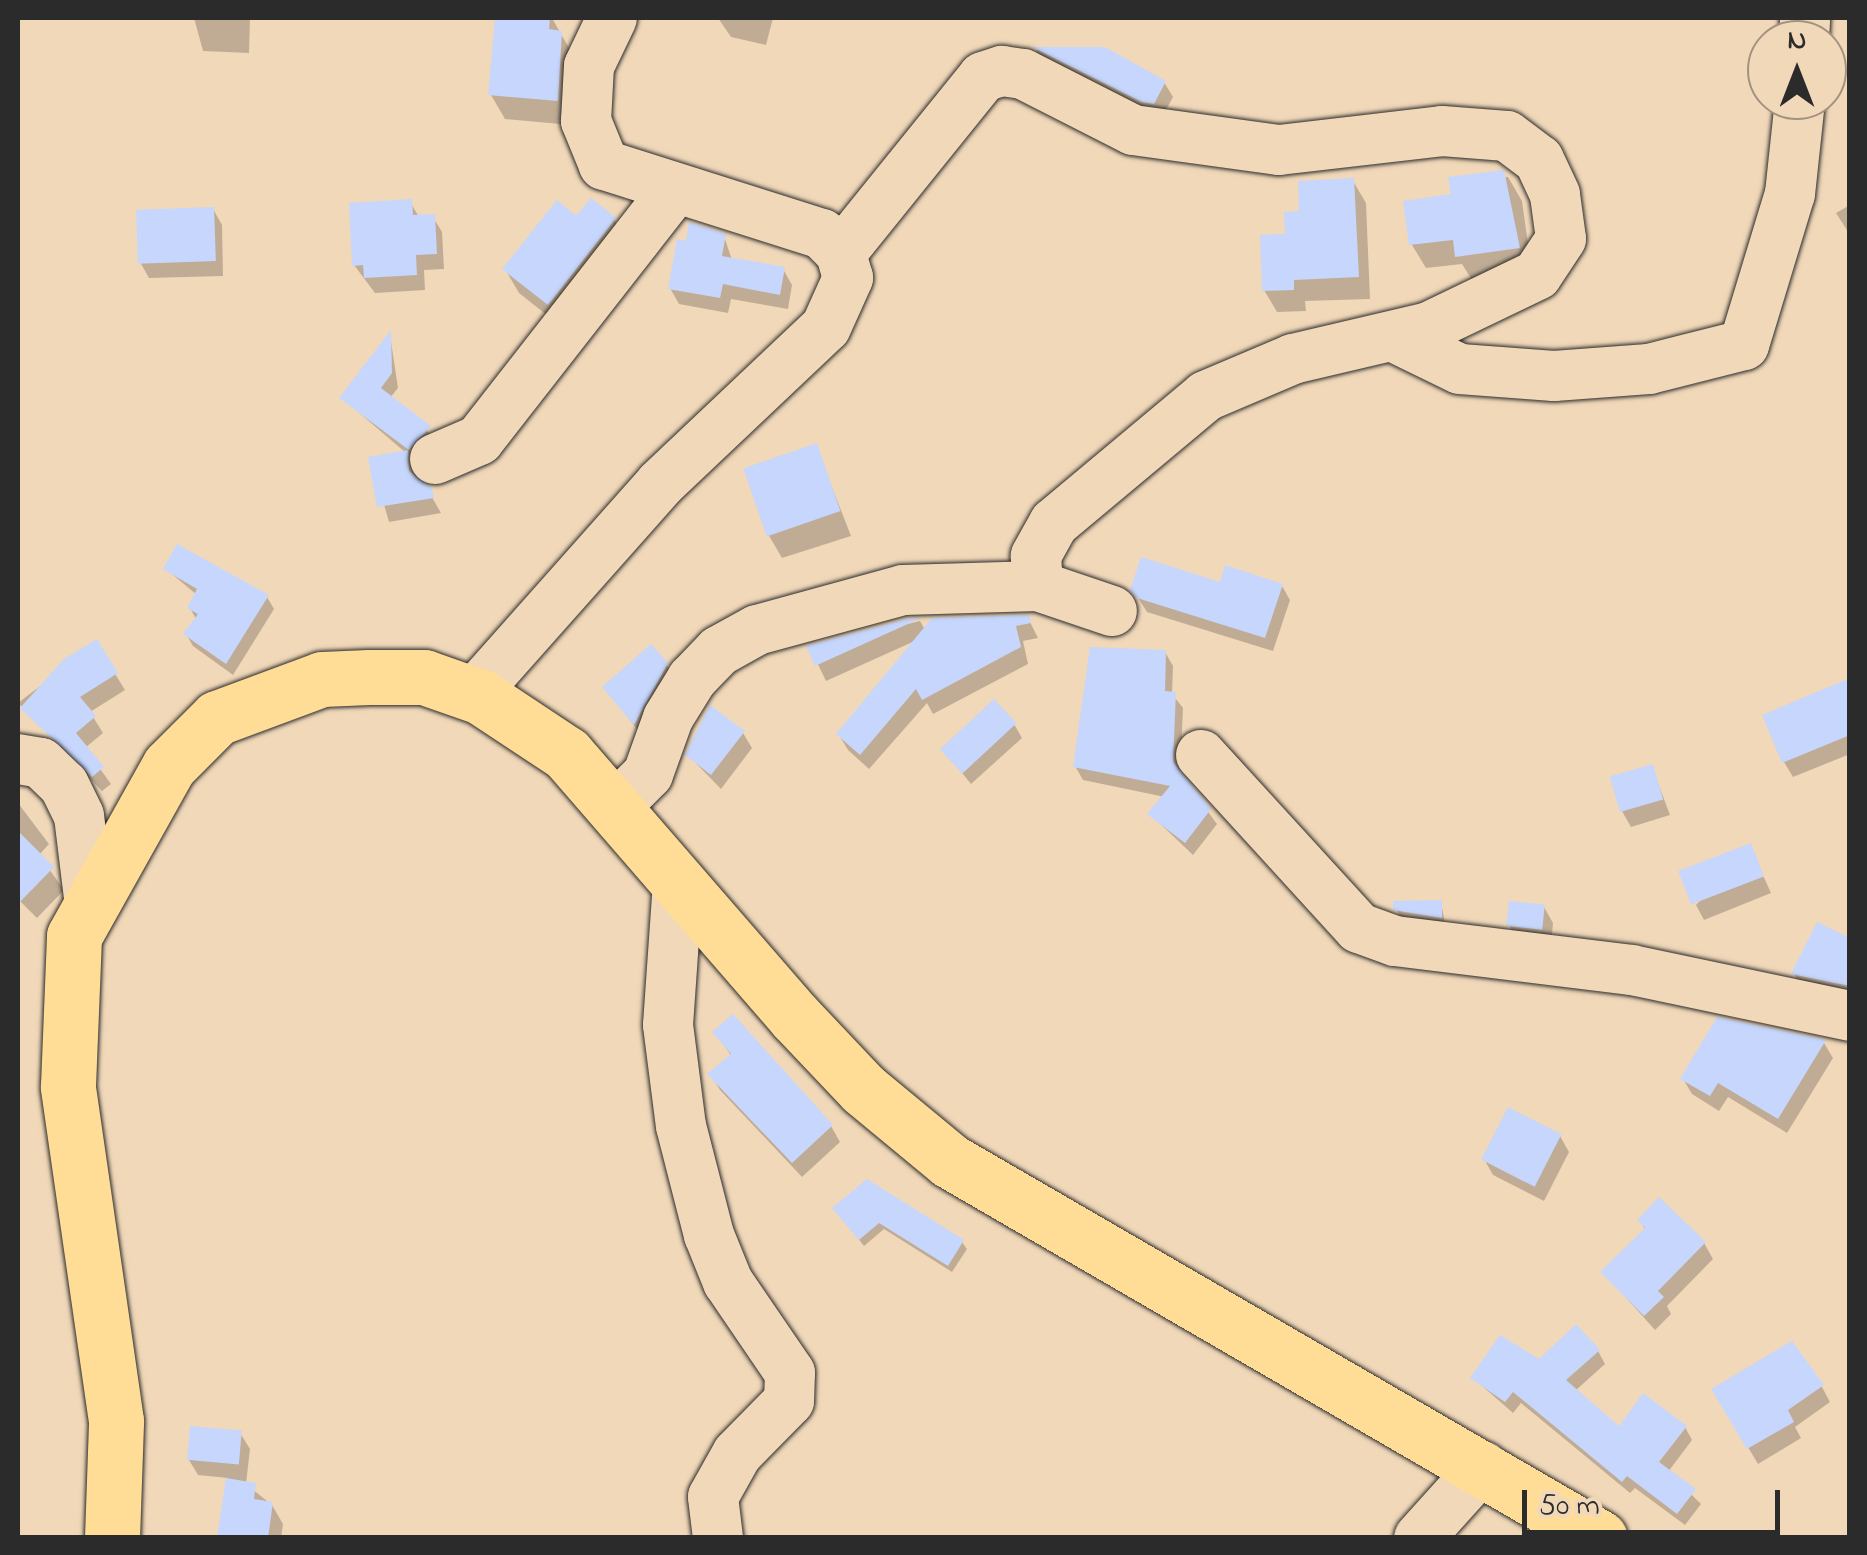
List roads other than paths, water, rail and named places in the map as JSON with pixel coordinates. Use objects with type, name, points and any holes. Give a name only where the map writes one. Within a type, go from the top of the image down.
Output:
[{"type":"main road","points":[[112,1538],[116,1421],[68,1086],[74,936],[169,766],[217,718],[322,679],[424,678],[472,696],[566,754],[863,1089],[950,1161],[1600,1538]]},
{"type":"street","points":[[472,696],[660,484],[826,327],[848,278],[841,253],[822,234],[604,165],[586,122],[589,66],[601,25]]},
{"type":"street","points":[[841,253],[983,77],[1002,72],[1023,74],[1133,130],[1279,150],[1442,130],[1508,136],[1538,160],[1555,195],[1561,238],[1538,275],[1460,316],[1394,338],[1293,359],[1246,376],[1182,412],[1054,524],[1036,556],[1038,586]]},
{"type":"street","points":[[1394,338],[1460,369],[1554,376],[1649,369],[1744,345],[1790,194],[1798,120]]},
{"type":"street","points":[[434,458],[480,440],[674,190]]},
{"type":"street","points":[[614,808],[648,774],[668,718],[692,678],[718,651],[757,630],[903,590],[1038,586],[1112,611]]},
{"type":"street","points":[[1201,755],[1359,928],[1396,941],[1632,970],[1850,1016]]},
{"type":"street","points":[[18,759],[41,763],[64,786],[80,816],[90,905]]},
{"type":"street","points":[[678,882],[668,1025],[682,1126],[708,1235],[728,1282],[790,1373],[789,1400],[737,1454],[713,1497],[718,1538]]},
{"type":"street","points":[[1419,1538],[1482,1467]]}]
